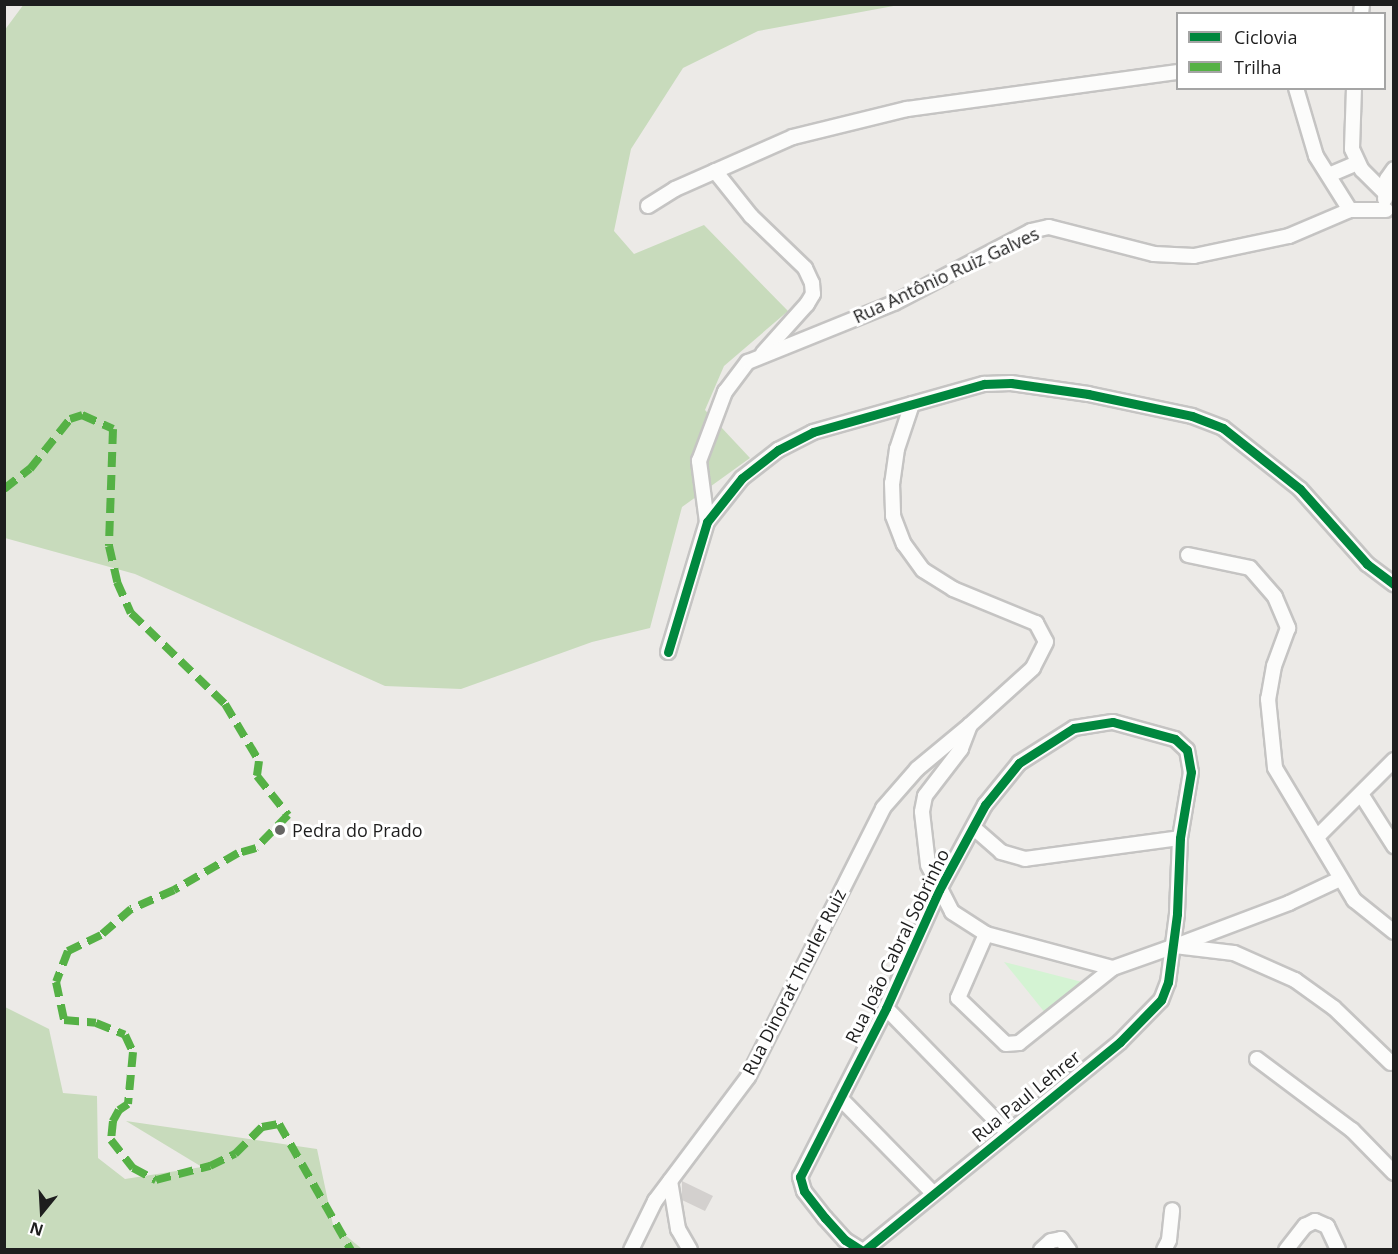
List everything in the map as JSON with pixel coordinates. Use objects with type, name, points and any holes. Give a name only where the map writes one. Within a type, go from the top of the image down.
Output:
[{"type":"street","points":[[648,206],[715,171],[794,136],[907,109],[1176,72]]},
{"type":"street","points":[[1297,90],[1316,156],[1350,210]]},
{"type":"street","points":[[1354,90],[1350,136],[1358,163],[1384,192],[1390,214]]},
{"type":"street","points":[[1329,175],[1358,163]]},
{"type":"street","points":[[1384,192],[1394,169]]},
{"type":"street","points":[[715,171],[751,216],[805,268],[812,283],[813,294],[807,304],[763,354]]},
{"type":"street","name":"Rua Antônio Ruiz Galves","points":[[707,522],[699,482],[699,460],[734,375],[763,354],[894,303],[1031,231],[1049,227],[1154,254],[1194,256],[1288,236],[1350,210],[1390,214]]},
{"type":"street","points":[[668,652],[707,522],[729,490],[778,450],[843,422],[984,384],[1011,383],[1088,394],[1192,416],[1223,428],[1265,458],[1300,489],[1367,564],[1394,584]]},
{"type":"street","name":"Rua Dinorat Thurler Ruiz","points":[[631,1250],[670,1181],[721,1117],[748,1077],[883,808],[917,769],[1033,668],[1045,648],[1046,634],[1036,623],[953,589],[923,570],[904,544],[893,516],[892,483],[897,449],[912,404]]},
{"type":"street","points":[[1188,555],[1250,568],[1267,585],[1285,616],[1288,635],[1274,666],[1268,699],[1271,754],[1275,768],[1354,900],[1394,932]]},
{"type":"street","name":"Rua João Cabral Sobrinho","points":[[863,1250],[845,1240],[804,1191],[801,1170],[886,1008],[939,890],[975,828],[985,804],[1019,763],[1074,728],[1113,722],[1175,739],[1187,750],[1191,772],[1180,838],[1174,946]]},
{"type":"street","name":"Rua Dinorat Thurler Ruiz","points":[[970,725],[961,749],[932,782],[922,812],[928,865],[939,890],[952,912],[987,934],[1113,968]]},
{"type":"street","points":[[1317,837],[1394,760]]},
{"type":"street","points":[[1361,794],[1394,846]]},
{"type":"street","points":[[975,828],[1001,852],[1025,859],[1180,838]]},
{"type":"street","points":[[987,934],[958,998],[1006,1044],[1019,1043],[1113,968],[1289,903],[1340,879]]},
{"type":"street","points":[[1174,946],[1234,953],[1295,980],[1334,1008],[1391,1063]]},
{"type":"street","name":"Rua Paul Lehrer","points":[[863,1250],[1120,1042],[1161,1000],[1168,982],[1174,946]]},
{"type":"street","points":[[886,1008],[1006,1132]]},
{"type":"street","points":[[1257,1059],[1352,1130],[1394,1173]]},
{"type":"street","points":[[840,1098],[933,1193]]},
{"type":"street","points":[[670,1181],[678,1229],[690,1250]]},
{"type":"street","points":[[1164,1250],[1169,1240],[1172,1210]]},
{"type":"street","points":[[1286,1250],[1305,1226],[1315,1221],[1327,1226],[1338,1250]]},
{"type":"street","points":[[1041,1250],[1051,1240],[1060,1239],[1069,1250]]},
{"type":"green space","points":[[24,4],[899,5],[758,31],[683,68],[631,149],[614,231],[634,254],[704,225],[788,311],[724,366],[705,410],[750,458],[682,507],[650,628],[592,642],[461,689],[385,686],[135,574],[5,538],[4,31]]},
{"type":"green space","points":[[1004,962],[1082,982],[1046,1014]]},
{"type":"green space","points":[[5,1007],[49,1029],[63,1093],[97,1096],[98,1158],[125,1179],[202,1167],[126,1121],[317,1149],[333,1225],[362,1249],[5,1249]]},
{"type":"building","points":[[682,1181],[713,1196],[705,1211],[682,1200]]},
{"type":"marked path","points":[[4,489],[30,469],[70,419],[82,415],[113,429],[109,546],[117,582],[131,613],[225,704],[259,761],[257,776],[288,815],[256,848],[238,853],[174,890],[131,909],[101,935],[68,951],[56,982],[64,1020],[96,1023],[125,1035],[133,1052],[128,1104],[119,1110],[113,1121],[111,1140],[133,1168],[156,1180],[210,1166],[235,1154],[262,1127],[279,1124],[351,1250]]},
{"type":"cycle path","points":[[668,652],[707,522],[742,478],[778,450],[813,432],[984,384],[1011,383],[1088,394],[1192,416],[1223,428],[1300,489],[1367,564],[1394,584]]},
{"type":"cycle path","points":[[861,1250],[845,1240],[825,1218],[804,1191],[800,1177],[886,1008],[939,890],[985,805],[1019,763],[1074,728],[1113,722],[1175,739],[1187,750],[1191,772],[1180,838],[1177,914],[1168,982],[1161,1000],[1120,1042],[865,1250]]},
{"type":"place","name":"Pedra do Prado","points":[[280,830]]}]
